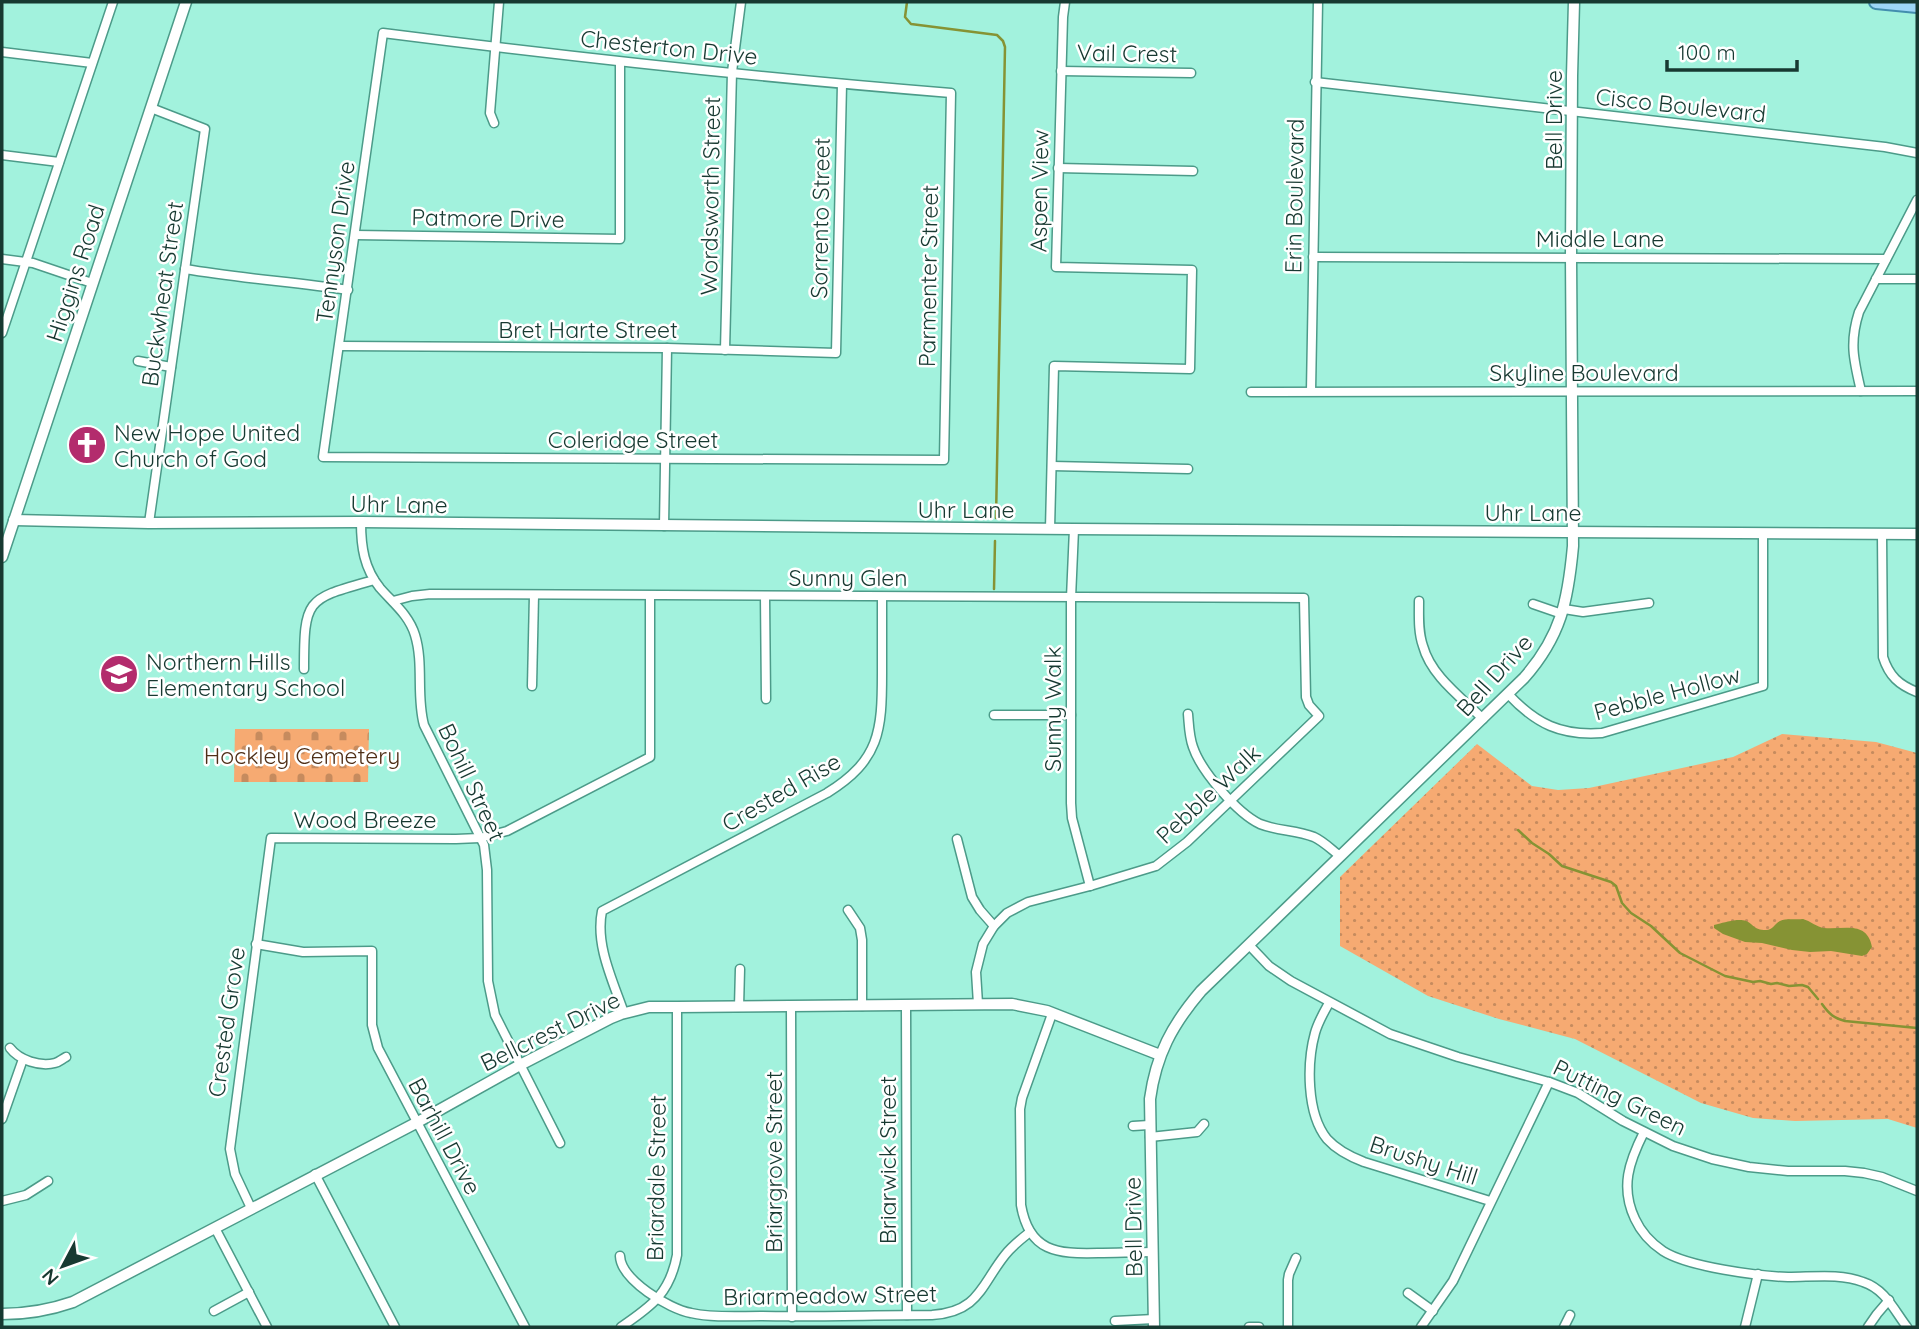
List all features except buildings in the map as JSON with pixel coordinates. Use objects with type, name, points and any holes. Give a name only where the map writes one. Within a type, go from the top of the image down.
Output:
[{"type":"main road","points":[[1876,2],[1917,6]]},
{"type":"street","points":[[2,333],[113,2]]},
{"type":"street","name":"Higgins Road","points":[[2,557],[186,2]]},
{"type":"street","points":[[494,123],[490,113],[499,2]]},
{"type":"street","name":"Wordsworth Street","points":[[725,350],[732,72],[741,2]]},
{"type":"street","name":"Aspen View","points":[[1050,529],[1054,366],[1190,369],[1192,270],[1056,267],[1063,17],[1066,2]]},
{"type":"street","name":"Erin Boulevard","points":[[1311,391],[1318,2]]},
{"type":"street","name":"Bell Drive","points":[[1154,1323],[1149,1125],[1152,1083],[1166,1040],[1201,991],[1508,694],[1540,658],[1553,637],[1563,611],[1570,583],[1572,531],[1574,2]]},
{"type":"street","name":"Chesterton Drive","points":[[383,33],[620,61],[951,93]]},
{"type":"street","name":"Tennyson Drive","points":[[323,457],[383,33]]},
{"type":"street","points":[[2,52],[92,63]]},
{"type":"street","name":"Patmore Drive","points":[[355,235],[620,239],[620,61]]},
{"type":"street","name":"Vail Crest","points":[[1061,71],[1191,73]]},
{"type":"street","name":"Cisco Boulevard","points":[[1315,82],[1885,147],[1917,153]]},
{"type":"street","name":"Sorrento Street","points":[[836,353],[842,84]]},
{"type":"street","name":"Parmenter Street","points":[[944,460],[951,93]]},
{"type":"street","name":"Buckwheat Street","points":[[149,523],[205,129],[150,108]]},
{"type":"street","points":[[2,155],[59,162]]},
{"type":"street","points":[[1059,167],[1193,172]]},
{"type":"street","points":[[1861,391],[1853,358],[1853,330],[1859,313],[1917,200]]},
{"type":"street","name":"Middle Lane","points":[[1313,257],[1886,259]]},
{"type":"street","points":[[2,259],[26,262],[92,283]]},
{"type":"street","points":[[185,269],[348,290]]},
{"type":"street","points":[[1876,279],[1917,279]]},
{"type":"street","name":"Bret Harte Street","points":[[340,346],[667,348],[836,353]]},
{"type":"street","points":[[664,526],[667,348]]},
{"type":"street","points":[[138,360],[171,368]]},
{"type":"street","name":"Skyline Boulevard","points":[[1251,392],[1917,391]]},
{"type":"street","name":"Coleridge Street","points":[[323,457],[944,460]]},
{"type":"street","points":[[1052,466],[1188,469]]},
{"type":"street","name":"Uhr Lane","points":[[14,520],[1917,534]]},
{"type":"street","name":"Bohill Street","points":[[361,522],[363,554],[369,571],[411,625],[418,648],[420,706],[424,725],[481,838],[487,870],[489,993],[495,1015],[561,1143]]},
{"type":"street","name":"Sunny Walk","points":[[1073,529],[1072,818],[1090,886]]},
{"type":"street","name":"Pebble Hollow","points":[[1508,694],[1542,722],[1564,732],[1582,734],[1602,733],[1763,686],[1763,533]]},
{"type":"street","points":[[1882,534],[1883,657],[1893,677],[1901,685],[1917,692]]},
{"type":"street","points":[[304,669],[304,630],[311,606],[331,592],[374,580]]},
{"type":"street","name":"Sunny Glen","points":[[393,601],[430,594],[1304,598],[1306,696],[1309,705],[1319,716]]},
{"type":"street","points":[[533,686],[534,596]]},
{"type":"street","name":"Wood Breeze","points":[[271,838],[481,838],[507,831],[650,757],[650,596]]},
{"type":"street","points":[[765,596],[766,699]]},
{"type":"street","name":"Crested Rise","points":[[624,1013],[600,936],[602,911],[827,793],[858,769],[873,746],[880,727],[882,597]]},
{"type":"street","points":[[1419,601],[1420,635],[1428,659],[1437,673],[1483,719]]},
{"type":"street","points":[[1533,604],[1563,611],[1583,612],[1649,603]]},
{"type":"street","points":[[1188,714],[1189,734],[1198,760],[1230,800],[1250,818],[1279,831],[1314,837],[1340,856]]},
{"type":"street","points":[[994,715],[1071,715]]},
{"type":"street","name":"Pebble Walk","points":[[978,1004],[975,981],[983,944],[994,926],[1007,914],[1028,902],[1156,866],[1179,850],[1319,716]]},
{"type":"street","name":"Crested Grove","points":[[251,1208],[235,1174],[230,1149],[271,838]]},
{"type":"street","points":[[957,839],[972,897],[994,926]]},
{"type":"street","points":[[848,910],[860,928],[862,1006]]},
{"type":"street","name":"Barhill Drive","points":[[256,944],[303,952],[372,951],[373,1032],[378,1048],[525,1327]]},
{"type":"street","name":"Putting Green","points":[[1249,945],[1278,973],[1390,1034],[1427,1048],[1549,1082],[1578,1093],[1644,1132],[1686,1151],[1749,1167],[1864,1173],[1900,1183],[1917,1191]]},
{"type":"street","points":[[740,969],[740,1007]]},
{"type":"street","name":"Brushy Hill","points":[[1329,1003],[1313,1040],[1310,1083],[1314,1111],[1327,1138],[1349,1155],[1364,1162],[1490,1201]]},
{"type":"street","name":"Briarwick Street","points":[[906,1005],[907,1315]]},
{"type":"street","name":"Bellcrest Drive","points":[[2,1314],[26,1314],[73,1302],[416,1123],[520,1065],[624,1013],[649,1007],[1022,1005],[1160,1055]]},
{"type":"street","name":"Briardale Street","points":[[621,1327],[659,1298],[671,1278],[677,1255],[677,1007]]},
{"type":"street","name":"Briargrove Street","points":[[791,1007],[792,1317]]},
{"type":"street","points":[[1052,1014],[1020,1109],[1023,1219],[1030,1232],[1054,1250],[1071,1254],[1153,1252]]},
{"type":"street","points":[[10,1048],[15,1055],[23,1059],[46,1063],[55,1063],[66,1057]]},
{"type":"street","points":[[2,1119],[23,1059]]},
{"type":"street","points":[[1420,1327],[1453,1281],[1549,1082]]},
{"type":"street","points":[[1150,1137],[1197,1132],[1204,1124]]},
{"type":"street","points":[[1133,1126],[1149,1125]]},
{"type":"street","points":[[1644,1132],[1629,1165],[1628,1204],[1644,1234],[1663,1251],[1688,1262],[1758,1274],[1850,1278],[1873,1286],[1889,1300],[1907,1327]]},
{"type":"street","points":[[315,1174],[395,1327]]},
{"type":"street","points":[[2,1201],[26,1195],[48,1181]]},
{"type":"street","points":[[215,1228],[267,1327]]},
{"type":"street","name":"Briarmeadow Street","points":[[620,1256],[620,1262],[630,1278],[673,1307],[689,1313],[792,1317],[939,1315],[964,1307],[975,1299],[1009,1250],[1030,1232]]},
{"type":"street","points":[[1288,1327],[1288,1280],[1296,1258]]},
{"type":"street","points":[[1745,1327],[1758,1274]]},
{"type":"street","points":[[214,1311],[249,1293]]},
{"type":"street","points":[[1408,1293],[1433,1311]]},
{"type":"street","points":[[1868,1327],[1889,1300]]},
{"type":"street","points":[[1564,1327],[1570,1315]]},
{"type":"street","points":[[1115,1321],[1154,1323]]},
{"type":"street","points":[[1249,1327],[1259,1327]]},
{"type":"green space","name":"Hockley Cemetery","points":[[235,729],[369,729],[368,782],[234,782]]},
{"type":"green space","points":[[1782,734],[1876,742],[1917,753],[1917,1128],[1888,1119],[1795,1121],[1753,1118],[1701,1103],[1575,1039],[1499,1019],[1428,996],[1340,946],[1340,877],[1477,744],[1532,786],[1558,790],[1589,788],[1733,757]]},
{"type":"shaded area","points":[[1803,919],[1824,928],[1860,930],[1865,933],[1872,947],[1862,956],[1831,951],[1792,950],[1745,942],[1714,928],[1714,925],[1728,921],[1743,920],[1766,930],[1782,920]]},
{"type":"waterway","points":[[907,2],[905,17],[911,24],[997,35],[1005,47],[996,518]]},
{"type":"waterway","points":[[994,589],[995,541]]},
{"type":"waterway","points":[[1518,830],[1562,866],[1611,882],[1616,886],[1622,903],[1631,913],[1651,926],[1680,953],[1725,976],[1753,982],[1802,985],[1808,987],[1818,999]]},
{"type":"waterway","points":[[1822,1004],[1832,1015],[1845,1021],[1917,1028]]},
{"type":"place","name":"New Hope United Church of God","points":[[87,445]]},
{"type":"place","name":"Northern Hills Elementary School","points":[[119,674]]}]
